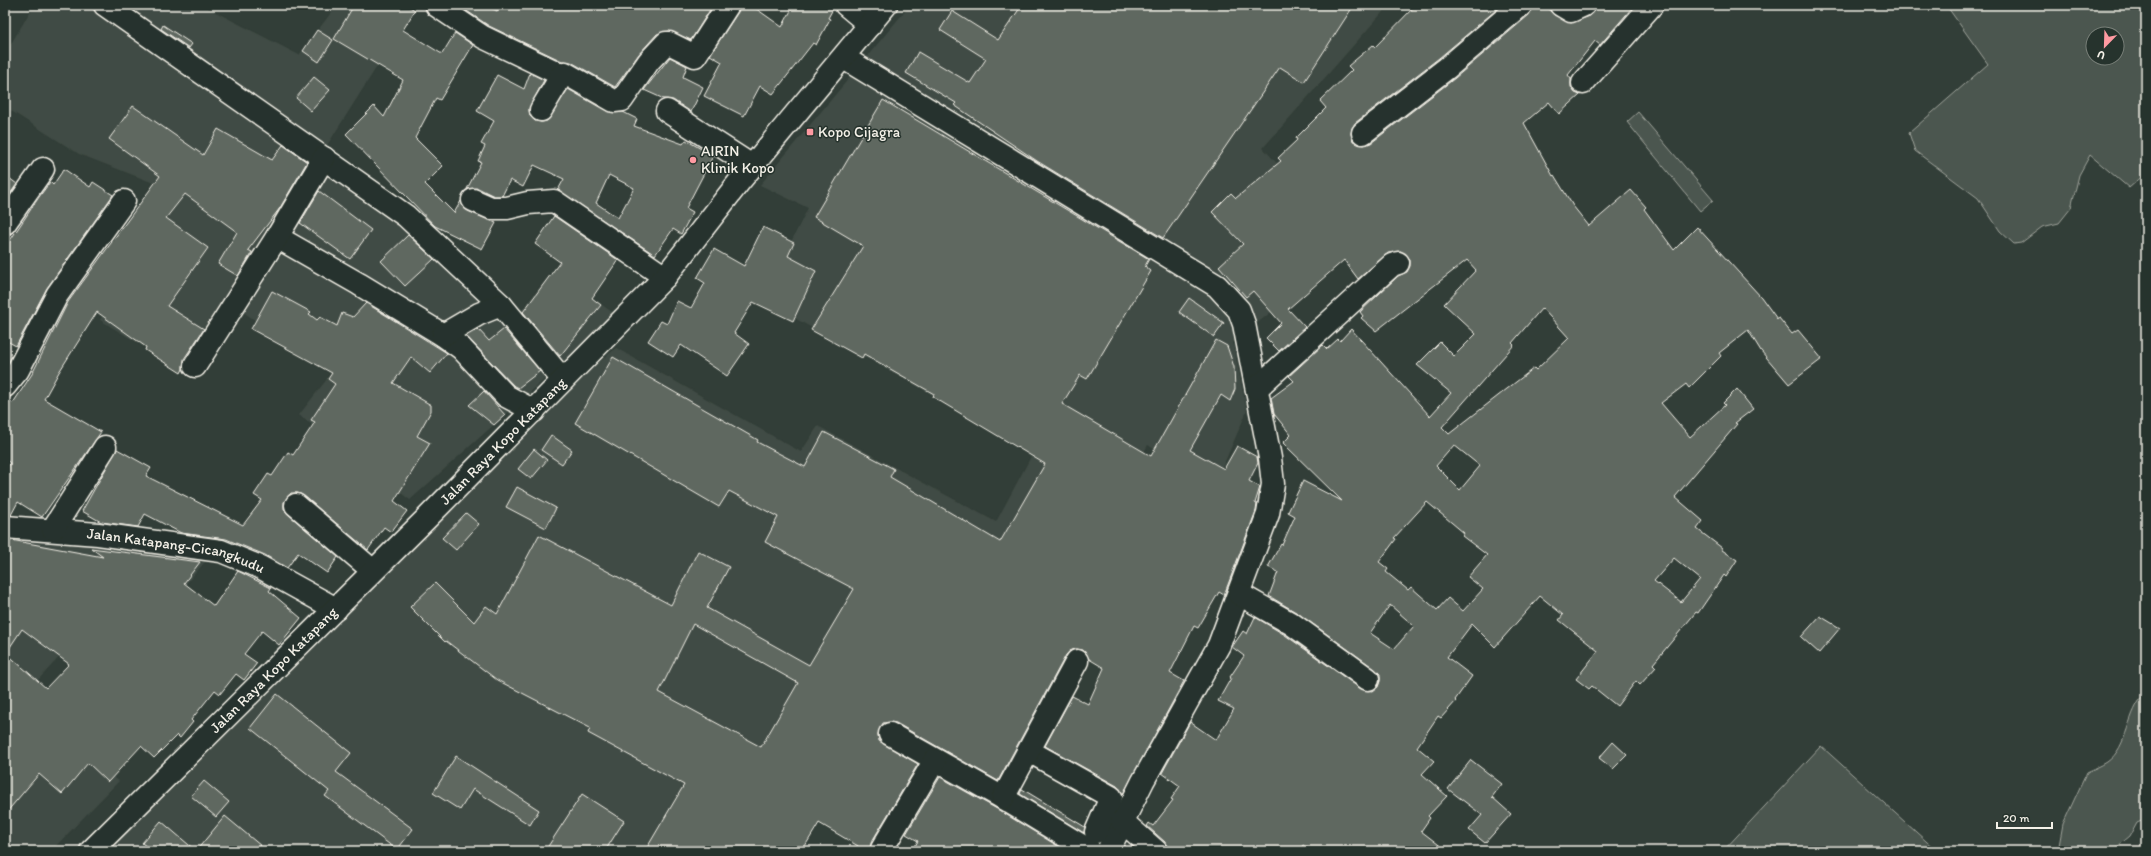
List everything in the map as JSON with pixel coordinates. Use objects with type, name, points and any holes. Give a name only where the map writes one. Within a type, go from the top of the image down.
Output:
[{"type":"street","points":[[105,5],[406,216],[501,305],[563,380]]},
{"type":"street","points":[[437,6],[483,37],[562,75],[565,73],[614,101],[622,100],[649,61],[666,43],[669,43],[694,56],[728,5]]},
{"type":"street","points":[[846,5],[870,25]]},
{"type":"street","name":"Jalan Raya Kopo Katapang","points":[[91,851],[336,609],[372,570],[534,411],[665,276],[752,166],[844,58],[886,5]]},
{"type":"street","points":[[1364,133],[1447,68],[1522,5]]},
{"type":"street","points":[[1561,5],[1571,11],[1584,5]]},
{"type":"street","points":[[1583,83],[1652,5]]},
{"type":"street","points":[[844,58],[1217,286],[1239,310],[1244,324],[1270,458],[1272,498],[1268,514],[1219,645],[1122,821],[1108,851]]},
{"type":"street","points":[[541,110],[562,75]]},
{"type":"street","points":[[667,111],[752,166]]},
{"type":"street","points":[[195,366],[277,237],[324,158]]},
{"type":"street","points":[[5,223],[43,169]]},
{"type":"street","points":[[473,200],[490,208],[507,208],[528,203],[554,201],[665,276]]},
{"type":"street","points":[[9,373],[57,295],[124,201]]},
{"type":"street","points":[[277,237],[359,284],[443,335],[461,348],[506,396],[534,411]]},
{"type":"street","points":[[1257,388],[1392,266],[1398,263]]},
{"type":"street","points":[[443,335],[479,314],[501,305]]},
{"type":"street","points":[[53,529],[105,447]]},
{"type":"street","points":[[296,505],[372,570]]},
{"type":"street","name":"Jalan Katapang-Cicangkudu","points":[[5,527],[53,529],[221,551],[260,567],[336,609]]},
{"type":"street","points":[[1239,594],[1292,624],[1368,679]]},
{"type":"street","points":[[1003,798],[1077,661]]},
{"type":"street","points":[[890,734],[1003,798],[1093,842],[1111,797],[1029,751]]},
{"type":"street","points":[[882,849],[935,760]]},
{"type":"street","points":[[1122,821],[1156,851]]},
{"type":"shaded area","points":[[34,5],[202,5],[299,55],[337,5],[416,5],[326,147],[423,217],[517,316],[554,270],[616,315],[410,500],[299,415],[331,374],[239,309],[194,377],[100,320],[182,194],[79,154],[5,107],[5,54]]},
{"type":"shaded area","points":[[910,5],[1389,5],[1263,148],[1327,218],[1336,261],[1233,342],[1247,411],[1213,489],[1148,445],[1047,625],[963,758],[887,720],[796,851],[104,851],[338,624],[477,467],[616,348],[801,452],[818,426],[996,522],[1034,451],[762,300],[808,208],[760,185]]},
{"type":"shaded area","points":[[1946,5],[2011,5],[2014,8],[2016,5],[2146,5],[2146,173],[2129,188],[2090,155],[2079,175],[2071,208],[2059,223],[2042,227],[2021,243],[2014,244],[2000,231],[1978,198],[1915,151],[1909,133],[1988,64]]},
{"type":"shaded area","points":[[1638,112],[1713,200],[1700,211],[1627,122]]},
{"type":"shaded area","points":[[5,534],[210,556],[167,606],[62,654],[16,704],[119,781],[51,851],[5,851]]},
{"type":"shaded area","points":[[2146,693],[2146,819],[2137,823],[2130,836],[2112,851],[2058,851],[2063,824],[2087,772],[2107,762],[2120,747],[2135,709],[2139,701]]},
{"type":"shaded area","points":[[1821,746],[1937,851],[1723,851]]},
{"type":"building","points":[[354,5],[406,5],[415,10],[403,30],[442,54],[455,33],[473,45],[440,100],[436,98],[415,138],[443,166],[425,184],[454,213],[461,201],[463,207],[468,211],[496,223],[482,249],[435,226],[346,134],[374,106],[384,117],[403,80],[334,39]]},
{"type":"building","points":[[458,5],[486,5],[497,11],[500,5],[713,5],[691,40],[669,31],[657,34],[639,54],[615,87],[571,62],[562,61],[489,26]]},
{"type":"building","points":[[740,5],[751,5],[782,27],[794,5],[834,5],[828,18],[830,19],[816,45],[813,43],[773,94],[760,86],[744,116],[704,96],[722,62],[710,55],[738,12]]},
{"type":"building","points":[[1022,5],[1354,5],[1304,82],[1280,67],[1163,238],[1037,161],[954,105],[956,103],[906,73],[918,52],[970,83],[986,59],[940,30],[952,11],[998,40]]},
{"type":"building","points":[[1416,5],[1502,5],[1439,58],[1355,123],[1351,134],[1353,141],[1364,145],[1371,143],[1455,78],[1529,15],[1533,5],[1549,5],[1550,11],[1554,15],[1571,23],[1590,16],[1594,12],[1596,5],[1628,5],[1632,8],[1600,45],[1595,41],[1568,75],[1571,79],[1571,87],[1575,93],[1580,95],[1559,114],[1549,102],[1524,123],[1553,176],[1554,175],[1573,206],[1589,226],[1631,190],[1646,207],[1644,209],[1674,250],[1697,227],[1761,297],[1777,319],[1779,318],[1792,334],[1798,330],[1822,359],[1789,384],[1761,351],[1748,330],[1719,353],[1721,356],[1689,388],[1686,384],[1661,403],[1690,437],[1725,405],[1723,403],[1737,389],[1753,409],[1735,423],[1737,424],[1675,497],[1703,521],[1697,529],[1722,548],[1722,550],[1737,560],[1726,577],[1724,575],[1698,613],[1696,612],[1653,664],[1656,667],[1640,685],[1636,681],[1617,706],[1592,686],[1589,689],[1576,679],[1598,651],[1559,620],[1563,615],[1540,596],[1495,647],[1472,624],[1447,657],[1472,676],[1455,700],[1456,701],[1441,718],[1438,716],[1417,747],[1434,761],[1422,774],[1447,796],[1428,816],[1430,818],[1421,831],[1447,851],[1312,851],[1303,845],[1298,851],[1168,851],[1165,842],[1147,826],[1149,823],[1153,826],[1173,800],[1171,799],[1180,786],[1162,773],[1190,722],[1216,740],[1234,709],[1218,701],[1231,678],[1230,677],[1244,656],[1232,647],[1243,631],[1247,634],[1255,617],[1285,635],[1361,689],[1373,691],[1378,687],[1380,681],[1380,674],[1375,669],[1299,614],[1269,596],[1278,572],[1268,567],[1281,544],[1282,545],[1295,516],[1288,512],[1303,481],[1342,501],[1283,443],[1291,435],[1274,414],[1271,398],[1294,381],[1289,376],[1323,345],[1327,349],[1338,339],[1340,341],[1351,329],[1430,416],[1451,393],[1417,365],[1440,342],[1454,356],[1476,334],[1444,304],[1476,270],[1467,260],[1376,331],[1361,318],[1363,316],[1360,312],[1398,276],[1407,272],[1410,266],[1410,259],[1401,251],[1388,253],[1358,279],[1344,260],[1288,309],[1305,327],[1279,351],[1266,338],[1281,323],[1253,291],[1246,297],[1219,266],[1243,244],[1212,212],[1231,193],[1236,198],[1281,161],[1278,158],[1297,140],[1296,138],[1326,108],[1320,101],[1352,70],[1348,66],[1373,45],[1375,47]],"holes":[[[1542,308],[1569,338],[1536,370],[1534,368],[1449,434],[1442,427],[1514,345],[1512,343]],[[1454,445],[1480,466],[1460,490],[1436,466]],[[1427,502],[1464,533],[1462,536],[1487,555],[1468,577],[1483,589],[1463,611],[1448,598],[1437,610],[1411,587],[1408,590],[1386,572],[1388,569],[1379,562],[1396,539],[1394,538]],[[1674,558],[1700,579],[1681,602],[1654,581]],[[1390,605],[1414,626],[1394,649],[1370,633]]]},
{"type":"building","points":[[163,25],[192,44],[189,48],[161,29]]},
{"type":"building","points":[[317,30],[333,40],[319,62],[303,51]]},
{"type":"building","points":[[670,57],[687,66],[683,77],[703,87],[691,112],[673,100],[664,99],[644,90]]},
{"type":"building","points":[[530,73],[544,80],[529,109],[530,116],[535,121],[547,121],[568,89],[608,112],[623,112],[637,119],[634,126],[683,144],[686,140],[713,156],[686,208],[693,212],[681,234],[673,229],[655,255],[558,190],[564,179],[534,165],[523,187],[510,180],[502,196],[494,196],[478,188],[467,189],[481,162],[478,161],[485,146],[481,144],[494,121],[477,111],[497,75],[524,89]],"holes":[[[609,175],[634,188],[618,218],[596,203]]]},
{"type":"building","points":[[314,77],[330,90],[311,111],[296,98]]},
{"type":"building","points":[[883,100],[1149,259],[1145,266],[1151,271],[1087,379],[1080,375],[1062,404],[1151,456],[1216,340],[1227,346],[1234,367],[1235,389],[1230,401],[1221,395],[1190,450],[1224,469],[1237,446],[1257,457],[1258,463],[1249,481],[1260,487],[1255,503],[1257,504],[1256,511],[1224,595],[1219,592],[1198,628],[1194,626],[1170,673],[1184,681],[1123,794],[1117,786],[1045,746],[1072,696],[1088,704],[1104,668],[1089,659],[1083,650],[1076,649],[1070,651],[1066,655],[998,781],[896,723],[883,723],[878,734],[879,741],[918,764],[871,843],[870,851],[856,851],[858,846],[819,823],[802,851],[645,851],[684,785],[588,733],[590,728],[497,680],[446,641],[445,642],[410,607],[435,583],[474,622],[486,606],[497,614],[539,535],[671,605],[698,551],[729,567],[707,608],[809,665],[854,589],[765,542],[778,517],[729,491],[719,507],[575,423],[613,357],[758,440],[757,442],[805,467],[824,432],[894,469],[890,477],[1000,542],[1045,464],[933,397],[934,394],[864,354],[862,358],[811,330],[863,246],[814,217]],"holes":[[[693,624],[798,683],[761,747],[659,692]]]},
{"type":"building","points":[[133,106],[203,155],[218,129],[272,160],[283,145],[307,162],[280,208],[248,250],[252,252],[238,276],[218,264],[237,232],[185,194],[166,218],[208,248],[167,306],[204,329],[184,359],[181,373],[145,350],[146,347],[97,312],[59,372],[44,399],[101,432],[42,517],[18,502],[11,515],[5,515],[5,472],[10,463],[5,459],[5,398],[13,403],[32,374],[68,302],[160,176],[109,139]]},
{"type":"building","points":[[64,169],[90,187],[93,182],[113,195],[47,288],[16,346],[5,340],[5,248],[50,182],[53,185]]},
{"type":"building","points":[[5,175],[17,184],[5,201]]},
{"type":"building","points":[[319,191],[371,230],[350,259],[300,223]]},
{"type":"building","points":[[554,216],[618,260],[592,298],[601,305],[560,356],[523,312],[560,262],[535,244]]},
{"type":"building","points":[[763,227],[794,243],[788,256],[816,271],[793,321],[753,302],[734,333],[749,344],[727,376],[681,345],[673,357],[648,341],[661,321],[667,324],[677,301],[691,308],[705,283],[697,278],[714,249],[744,266]]},
{"type":"building","points":[[408,235],[434,259],[405,286],[381,261]]},
{"type":"building","points":[[272,291],[311,312],[309,314],[317,320],[320,317],[337,326],[342,313],[353,317],[366,303],[447,353],[430,373],[411,357],[393,383],[431,405],[431,411],[417,436],[430,443],[394,501],[407,511],[391,532],[384,527],[368,550],[304,496],[298,493],[291,493],[284,502],[284,509],[338,557],[327,573],[298,553],[287,568],[265,555],[226,539],[181,533],[145,514],[138,527],[101,522],[82,511],[117,449],[151,468],[146,476],[243,525],[262,500],[254,495],[268,474],[272,476],[288,452],[293,455],[315,422],[311,420],[335,384],[328,379],[332,373],[251,329]]},
{"type":"building","points":[[1189,298],[1224,323],[1214,337],[1179,312]]},
{"type":"building","points":[[478,329],[489,341],[504,329],[540,371],[518,388],[514,386],[466,336]]},
{"type":"building","points":[[484,391],[505,415],[494,425],[469,405]]},
{"type":"building","points":[[551,435],[572,450],[562,464],[541,450]]},
{"type":"building","points":[[534,449],[547,460],[531,479],[518,469]]},
{"type":"building","points":[[517,487],[556,508],[546,528],[506,507]]},
{"type":"building","points":[[466,513],[479,524],[456,550],[442,538]]},
{"type":"building","points":[[11,540],[103,557],[91,548],[200,562],[184,583],[214,606],[238,571],[271,588],[269,591],[301,618],[279,645],[262,631],[244,654],[257,663],[244,680],[236,674],[220,694],[215,690],[191,720],[193,722],[180,738],[177,735],[154,758],[141,746],[108,782],[88,763],[62,794],[39,774],[5,814],[5,549]],"holes":[[[22,629],[69,664],[46,688],[6,653]]]},
{"type":"building","points":[[1820,616],[1840,628],[1819,653],[1801,637]]},
{"type":"building","points":[[277,694],[351,753],[336,772],[413,829],[397,850],[325,796],[329,791],[250,728]]},
{"type":"building","points":[[1613,742],[1627,755],[1613,769],[1599,758]]},
{"type":"building","points":[[456,756],[539,810],[530,825],[473,789],[460,810],[433,793]]},
{"type":"building","points":[[1471,760],[1502,784],[1492,797],[1511,814],[1485,843],[1469,830],[1482,815],[1448,789]]},
{"type":"building","points":[[940,777],[997,809],[1066,851],[912,851],[918,841],[906,834]]},
{"type":"building","points":[[204,781],[229,802],[216,817],[191,796]]},
{"type":"building","points":[[1022,789],[1085,827],[1084,833],[1020,794]]},
{"type":"building","points":[[582,794],[624,821],[605,851],[545,851]]},
{"type":"building","points":[[225,816],[267,851],[196,851]]},
{"type":"building","points":[[161,821],[196,851],[152,851],[142,843]]},
{"type":"place","name":"Kopo Cijagra","points":[[810,132]]},
{"type":"place","name":"AIRIN Klinik Kopo","points":[[693,160]]}]
